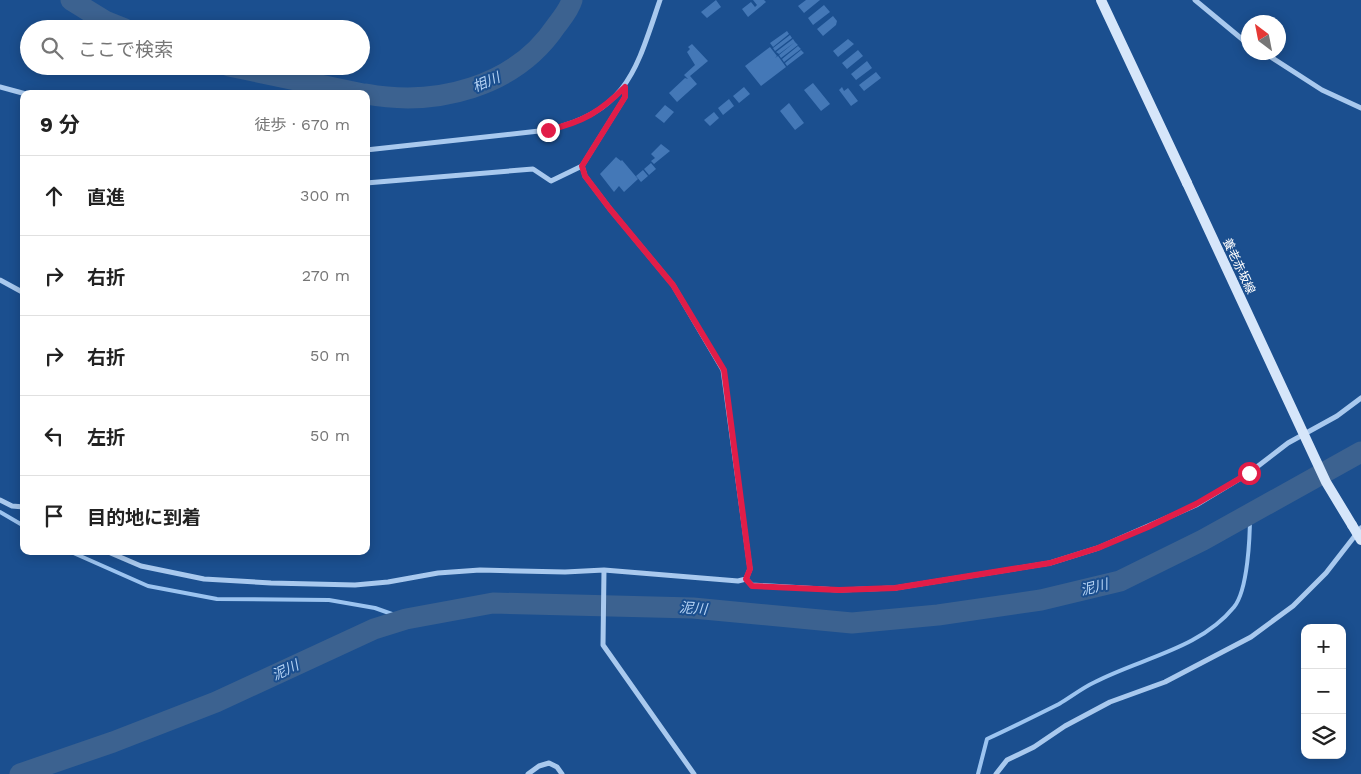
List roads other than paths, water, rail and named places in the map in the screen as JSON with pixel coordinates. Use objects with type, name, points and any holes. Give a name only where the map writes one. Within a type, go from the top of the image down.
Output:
[{"type":"main road","name":"養老赤坂線","points":[[1101,0],[1326,482],[1358,532]]},
{"type":"street","points":[[370,150],[512,136],[572,124],[607,106],[625,87],[639,62],[660,0]]},
{"type":"street","points":[[1195,0],[1241,38]]},
{"type":"street","points":[[1275,60],[1322,90],[1361,108]]},
{"type":"street","points":[[0,87],[20,92]]},
{"type":"street","points":[[370,183],[533,168],[552,181],[582,166],[625,97],[625,87]]},
{"type":"street","points":[[582,166],[585,176],[610,209],[673,285],[724,370],[750,569],[746,579]]},
{"type":"street","points":[[0,280],[20,291]]},
{"type":"street","points":[[746,579],[752,586],[839,590],[895,588],[1050,563],[1098,548],[1196,504],[1249,473],[1288,444],[1337,416],[1361,398]]},
{"type":"street","points":[[0,500],[12,506],[20,506]]},
{"type":"street","points":[[996,774],[1007,760],[1034,746],[1065,726],[1110,702],[1165,682],[1251,636],[1293,606],[1326,573],[1358,532]]},
{"type":"street","points":[[115,555],[141,566],[204,579],[271,583],[356,585],[388,582],[438,573],[480,570],[565,572],[604,570],[738,581],[746,579]]},
{"type":"street","points":[[604,570],[603,645],[694,774]]},
{"type":"street","points":[[528,774],[539,766],[549,763],[562,774]]},
{"type":"waterway","name":"相川","points":[[71,0],[103,20]]},
{"type":"waterway","name":"相川","points":[[370,94],[419,97],[446,94],[472,88],[496,78],[519,64],[539,47],[565,14],[572,0]]},
{"type":"waterway","name":"相川","points":[[272,75],[344,90]]},
{"type":"waterway","name":"泥川","points":[[20,774],[113,742],[216,702],[374,629],[406,619],[493,603],[693,608],[852,623],[938,615],[1041,600],[1120,581],[1203,540],[1361,452]]},
{"type":"waterway","points":[[0,512],[20,524]]},
{"type":"waterway","points":[[978,774],[987,739],[1059,704],[1095,682],[1187,643],[1220,621],[1239,599],[1247,562],[1250,514]]},
{"type":"waterway","points":[[78,555],[148,586],[217,599],[329,600],[375,608],[406,619]]}]
